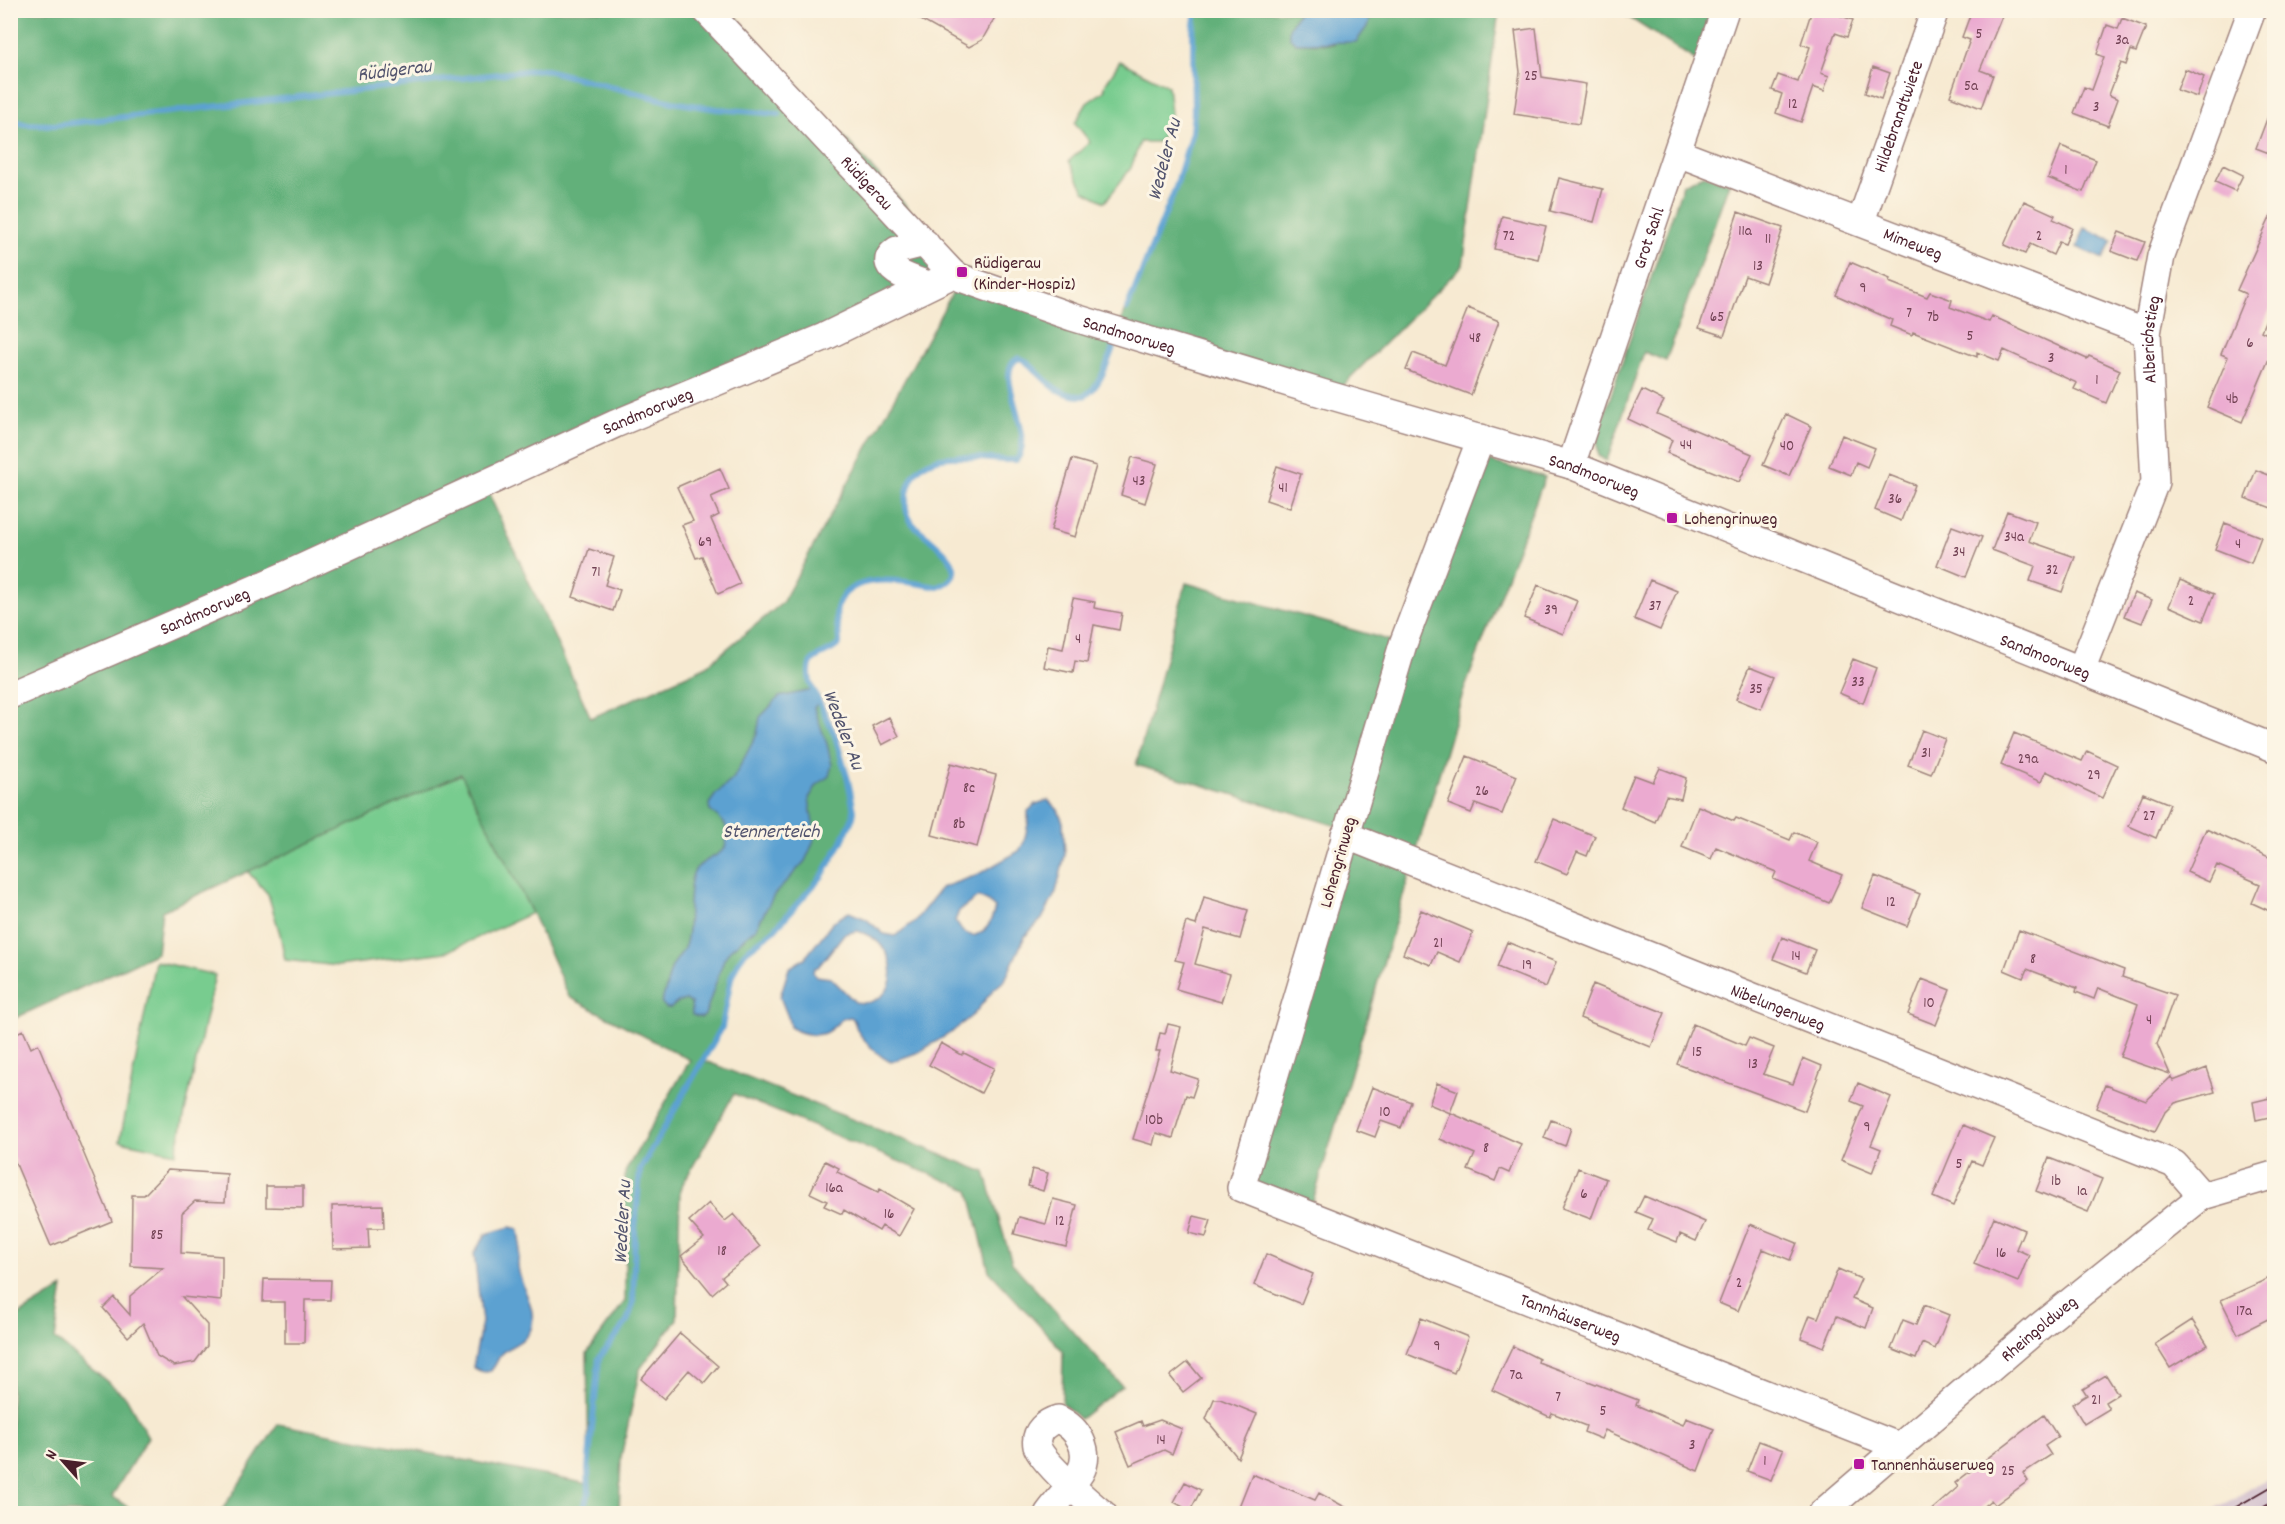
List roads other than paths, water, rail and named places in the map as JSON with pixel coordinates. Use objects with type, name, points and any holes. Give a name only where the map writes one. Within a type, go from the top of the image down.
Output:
[{"type":"street","name":"Rüdigerau","points":[[706,10],[953,274]]},
{"type":"street","name":"Grot Sahl","points":[[1571,465],[1725,10]]},
{"type":"street","name":"Hildebrandtwiete","points":[[1861,221],[1935,10]]},
{"type":"street","name":"Alberichstieg","points":[[2081,670],[2155,482],[2148,333],[2161,256],[2252,10]]},
{"type":"street","name":"Mimeweg","points":[[1678,153],[1861,221],[2148,333]]},
{"type":"street","points":[[925,243],[897,250],[889,261],[894,271],[929,285]]},
{"type":"street","name":"Sandmoorweg","points":[[10,695],[285,576],[615,424],[824,337],[953,274],[1117,330],[1325,394],[1571,465],[2274,748]]},
{"type":"street","name":"Lohengrinweg","points":[[1241,1188],[1403,644],[1481,438]]},
{"type":"street","name":"Nibelungenweg","points":[[1345,835],[2174,1164],[2202,1196]]},
{"type":"street","name":"Rheingoldweg","points":[[1821,1514],[2039,1327],[2202,1196],[2274,1175]]},
{"type":"street","name":"Tannhäuserweg","points":[[1241,1188],[1898,1446]]},
{"type":"street","points":[[1048,1514],[1070,1485],[1103,1514]]},
{"type":"water","points":[[1299,11],[1371,11],[1369,24],[1356,42],[1296,43],[1289,37],[1289,28]]},
{"type":"water","points":[[2085,228],[2112,240],[2103,259],[2077,247]]},
{"type":"water","name":"Stennerteich","points":[[812,690],[818,703],[814,708],[832,765],[829,776],[817,785],[809,798],[815,837],[805,861],[774,895],[756,928],[730,950],[724,959],[705,1015],[701,1018],[692,1015],[691,1003],[686,1000],[678,1002],[671,1008],[666,1008],[661,1002],[672,967],[683,951],[687,938],[692,875],[698,866],[725,848],[726,826],[710,811],[709,804],[716,794],[733,779],[757,734],[760,717],[779,697]]},
{"type":"water","points":[[1048,800],[1058,810],[1063,822],[1065,855],[1056,892],[1042,919],[1025,936],[1005,980],[994,989],[974,1014],[952,1032],[919,1052],[891,1062],[867,1043],[851,1017],[842,1020],[827,1032],[816,1035],[800,1032],[790,1027],[780,997],[789,968],[805,958],[834,921],[849,912],[866,919],[884,934],[895,936],[915,921],[941,888],[977,875],[1019,851],[1024,842],[1028,811],[1036,804]],"holes":[[[978,897],[995,908],[988,926],[973,936],[963,932],[955,921],[959,911]],[[857,931],[873,938],[884,948],[890,961],[892,974],[889,986],[882,996],[871,1002],[855,1002],[831,978],[816,976],[813,973],[814,968],[818,967],[844,934]]]},
{"type":"water","points":[[510,1227],[518,1229],[520,1234],[518,1266],[532,1310],[532,1325],[528,1335],[504,1352],[492,1370],[483,1372],[473,1367],[482,1322],[474,1253],[486,1234]]},
{"type":"waterway","name":"Wedeler Au","points":[[1127,309],[1176,187],[1192,132],[1193,33],[1196,10]]},
{"type":"waterway","name":"Rüdigerau","points":[[10,119],[24,124],[54,125],[542,69],[672,102],[717,109],[779,114]]},
{"type":"waterway","name":"Wedeler Au","points":[[580,1514],[589,1493],[588,1469],[599,1358],[627,1322],[633,1304],[635,1230],[640,1170],[722,1027],[731,978],[738,962],[746,951],[774,930],[822,876],[853,817],[848,780],[835,736],[810,683],[809,673],[812,660],[839,644],[837,608],[843,595],[853,587],[866,582],[881,581],[938,587],[950,580],[954,572],[946,553],[918,529],[908,515],[906,504],[911,481],[920,468],[932,460],[948,457],[1016,460],[1022,449],[1022,436],[1011,390],[1009,376],[1011,365],[1019,358],[1024,360],[1057,389],[1064,393],[1084,396],[1099,380],[1115,342]]},
{"type":"tram line","points":[[2224,1514],[2274,1485]]},
{"type":"tram line","points":[[2252,1514],[2274,1501]]},
{"type":"place","name":"Rüdigerau (Kinder-Hospiz)","points":[[962,272]]},
{"type":"place","name":"Lohengrinweg","points":[[1672,518]]},
{"type":"place","name":"Tannenhäuserweg","points":[[1859,1464]]}]
